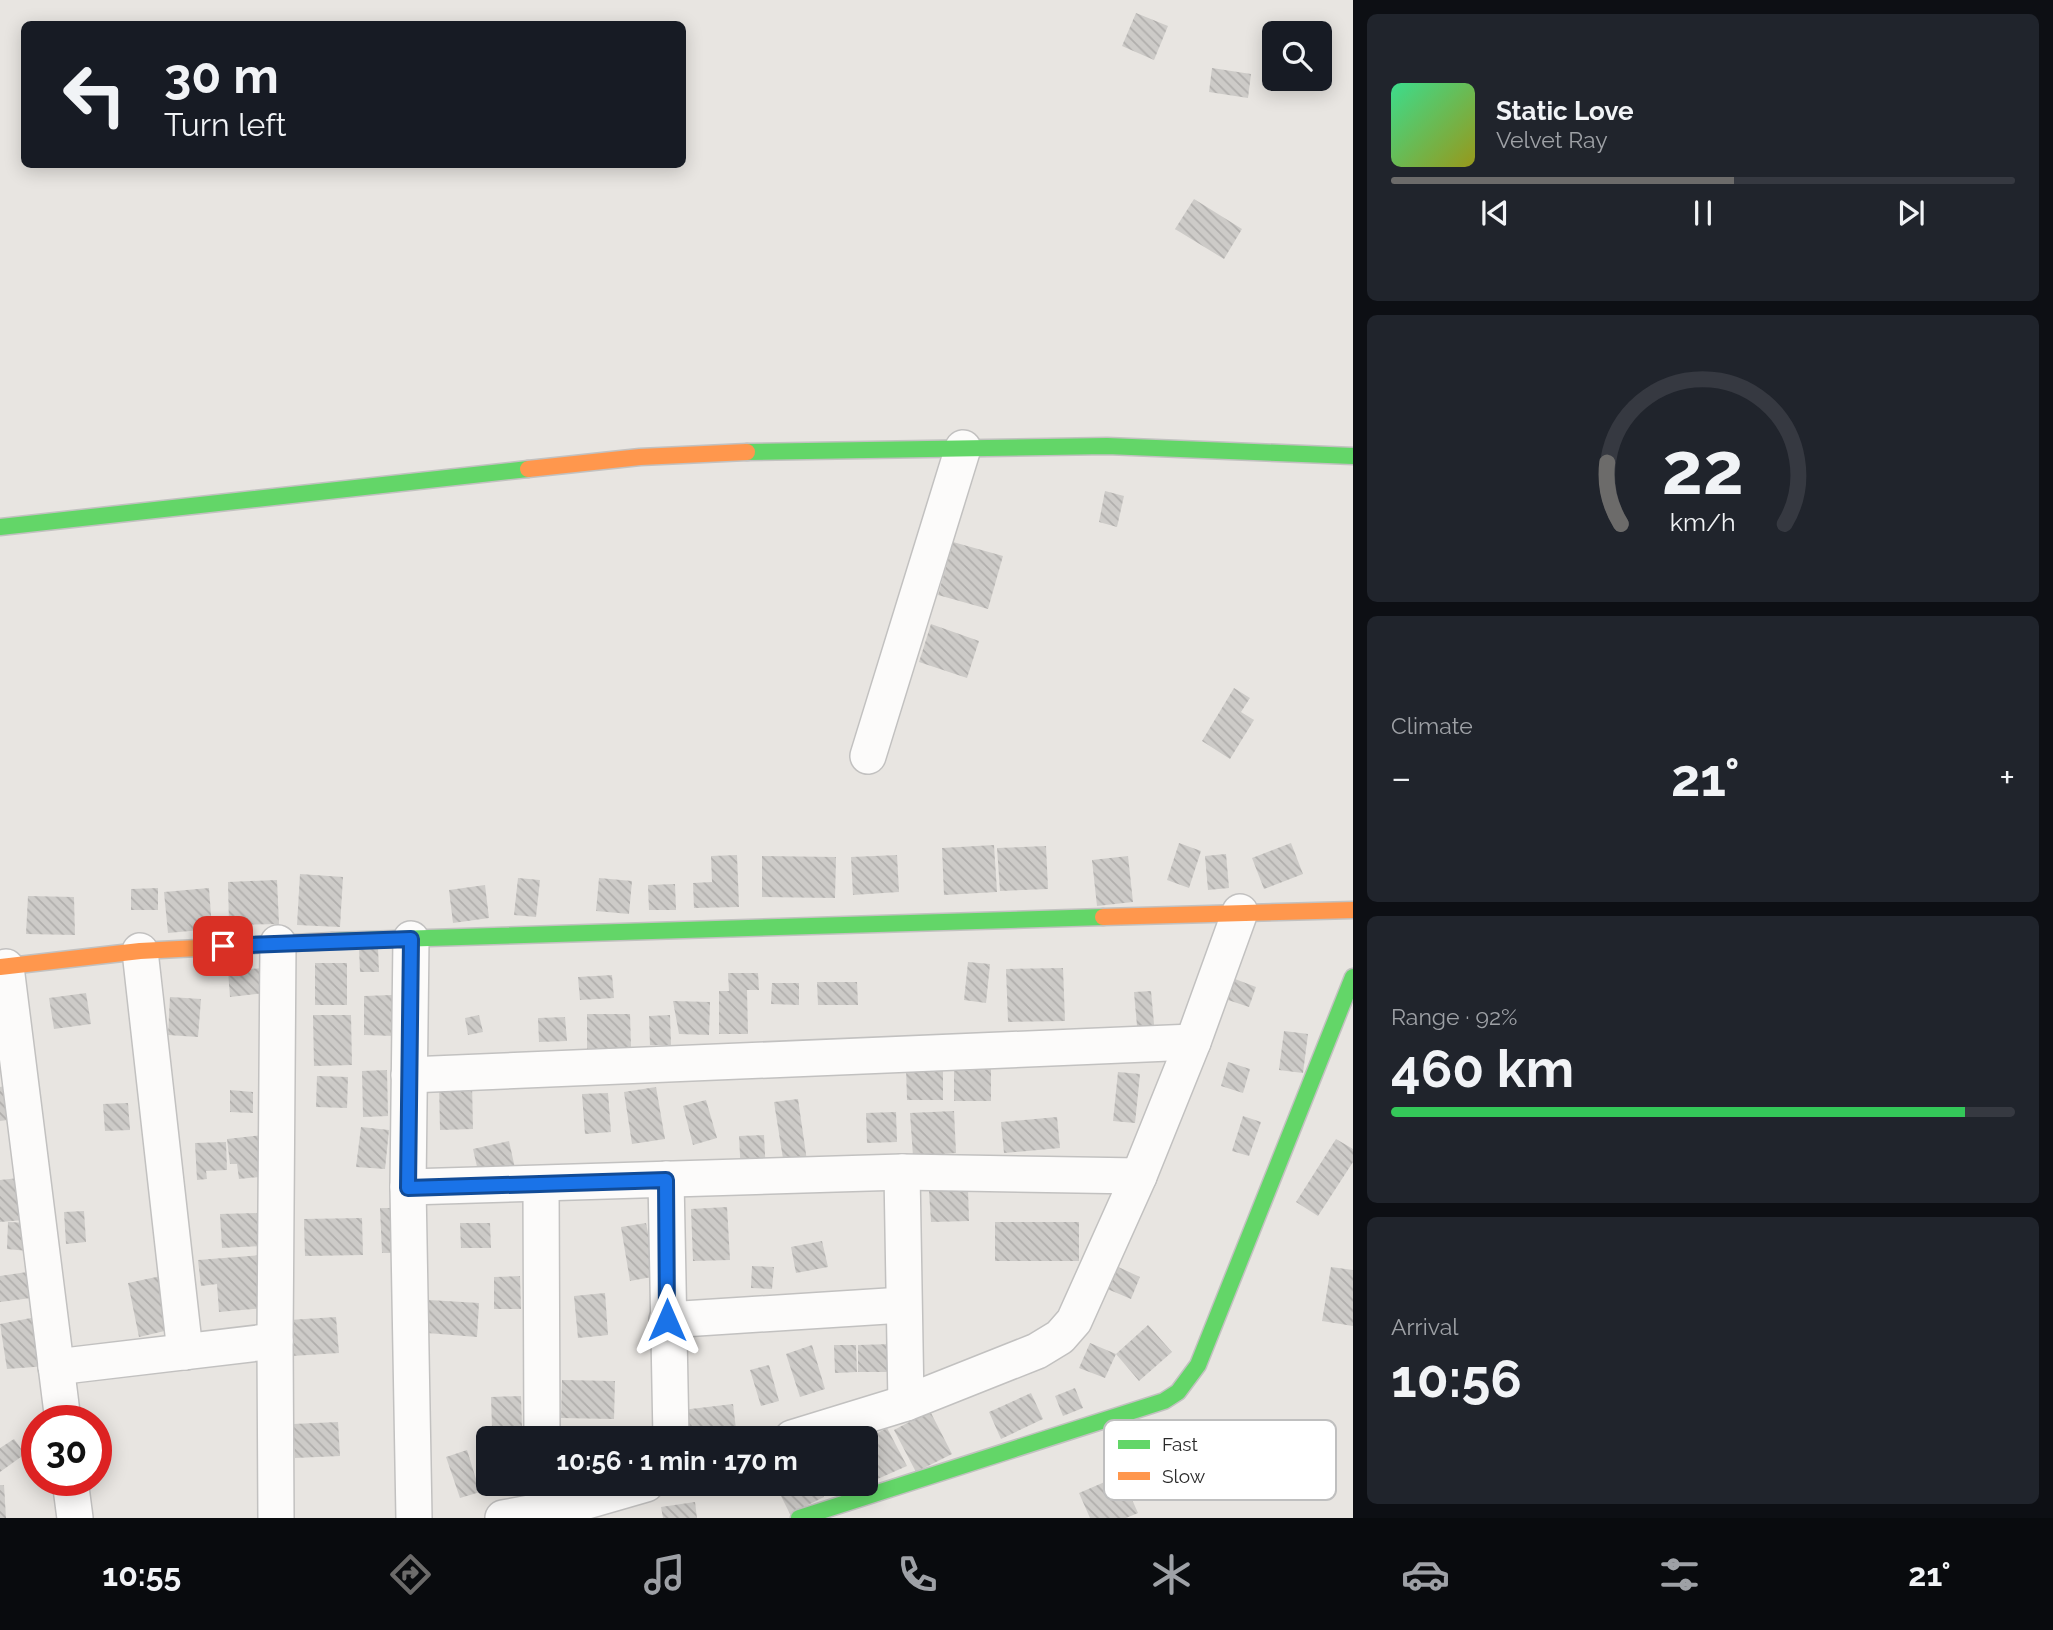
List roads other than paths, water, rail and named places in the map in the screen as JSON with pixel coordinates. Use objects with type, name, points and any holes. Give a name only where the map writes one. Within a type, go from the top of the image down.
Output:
[{"type":"street","points":[[0,527],[640,457],[805,450],[1107,446],[1353,456]]},
{"type":"street","points":[[868,757],[963,448]]},
{"type":"street","points":[[61,1405],[3,967],[140,951],[278,943],[649,929],[1353,910]]},
{"type":"street","points":[[831,1426],[906,1403],[1037,1351],[1060,1337],[1074,1321],[1139,1176],[1193,1042],[1240,912]]},
{"type":"street","points":[[411,939],[408,1188],[414,1518]]},
{"type":"street","points":[[276,1518],[278,943]]},
{"type":"street","points":[[140,951],[184,1352]]},
{"type":"street","points":[[1107,1420],[1164,1401],[1178,1392],[1198,1365],[1353,977]]},
{"type":"street","points":[[409,1075],[1193,1042]]},
{"type":"street","points":[[408,1188],[902,1172],[1139,1176]]},
{"type":"street","points":[[902,1172],[906,1403]]},
{"type":"street","points":[[666,1180],[671,1426]]},
{"type":"street","points":[[541,1184],[542,1426]]},
{"type":"street","points":[[667,1320],[903,1306]]},
{"type":"street","points":[[56,1367],[275,1341]]},
{"type":"street","points":[[799,1518],[1015,1447],[1104,1421]]},
{"type":"street","points":[[72,1496],[75,1518]]},
{"type":"street","points":[[503,1518],[543,1497],[577,1496]]}]
